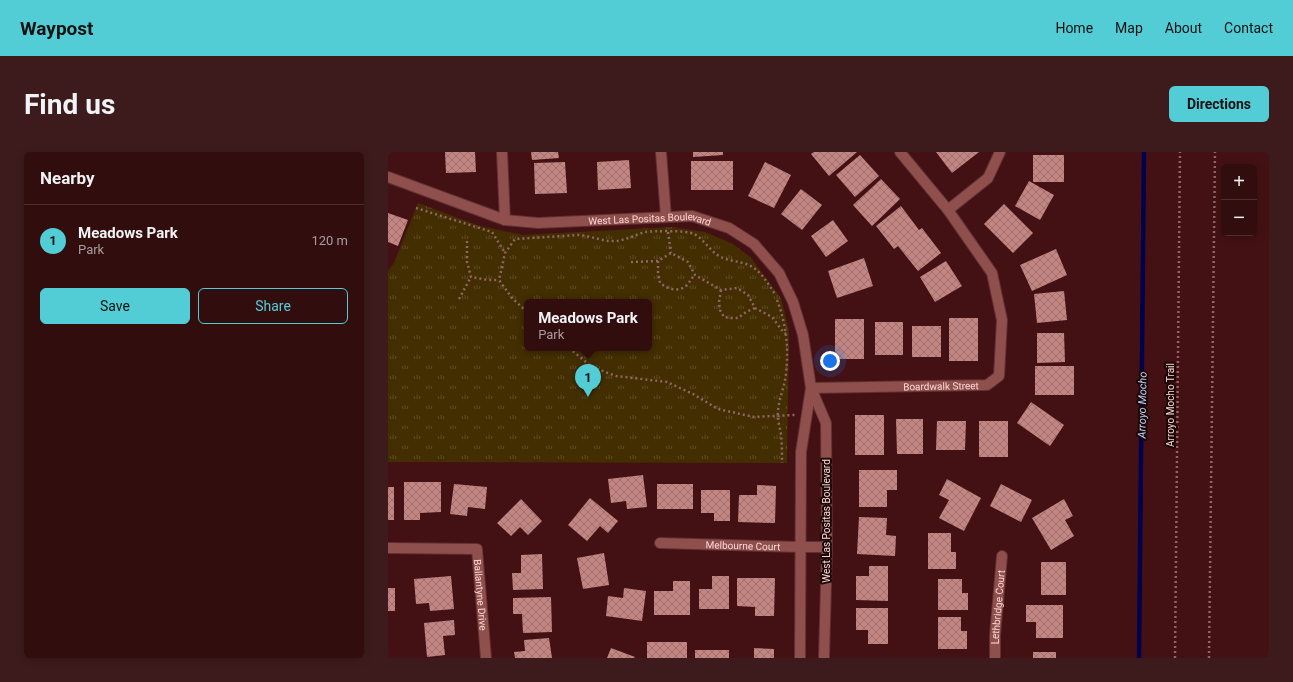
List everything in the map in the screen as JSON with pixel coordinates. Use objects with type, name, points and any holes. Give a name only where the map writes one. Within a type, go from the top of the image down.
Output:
[{"type":"street","points":[[502,152],[506,220]]},
{"type":"street","points":[[660,152],[666,216]]},
{"type":"street","points":[[900,152],[948,210],[988,178],[1000,152]]},
{"type":"street","name":"West Las Positas Boulevard","points":[[388,177],[506,220],[538,223],[692,216],[729,228],[754,244],[779,273],[793,302],[803,335],[811,388],[826,423],[827,547],[824,658]]},
{"type":"street","name":"Boardwalk Street","points":[[811,388],[987,385],[999,376],[1002,320],[992,273],[948,210]]},
{"type":"street","name":"West Las Positas Boulevard","points":[[800,658],[802,452],[811,388]]},
{"type":"street","name":"Melbourne Court","points":[[660,543],[827,547]]},
{"type":"street","name":"Ballantyne Drive","points":[[388,548],[477,549],[486,658]]},
{"type":"street","name":"Lethbridge Court","points":[[995,658],[995,635],[1002,556]]},
{"type":"path","name":"Arroyo Mocho Trail","points":[[1175,658],[1180,152]]},
{"type":"path","points":[[1209,658],[1215,152]]},
{"type":"path","points":[[416,208],[492,232],[505,253]]},
{"type":"path","points":[[666,216],[671,253]]},
{"type":"path","points":[[524,309],[512,298],[499,280],[505,253],[515,239],[579,235],[614,241],[626,240],[646,232],[692,233],[700,238],[718,255],[751,266],[762,275],[775,295],[781,310],[786,334],[786,372],[784,386],[779,399],[777,416],[781,435],[782,463]]},
{"type":"path","points":[[459,299],[471,277],[466,262],[467,242]]},
{"type":"path","points":[[631,262],[658,261],[671,253]]},
{"type":"path","points":[[671,253],[688,262],[695,275],[721,290],[737,288],[748,295],[755,308],[772,317],[784,333],[803,335]]},
{"type":"path","points":[[658,261],[660,284],[669,289],[679,289],[686,285],[695,275]]},
{"type":"path","points":[[471,277],[499,280]]},
{"type":"path","points":[[721,290],[719,302],[720,310],[724,316],[738,318],[755,308]]},
{"type":"path","points":[[573,351],[592,367],[616,376],[667,382],[693,394],[718,409],[754,417],[807,414]]},
{"type":"green space","points":[[418,203],[480,226],[523,235],[672,227],[705,232],[733,244],[750,257],[781,298],[789,331],[787,463],[388,462],[388,271],[394,263]]},
{"type":"building","points":[[445,152],[475,152],[476,172],[446,173]]},
{"type":"building","points":[[531,152],[558,152],[559,158],[532,160]]},
{"type":"building","points":[[693,152],[723,152],[723,155],[693,157]]},
{"type":"building","points":[[814,152],[857,152],[829,176],[811,154]]},
{"type":"building","points":[[936,152],[979,152],[952,173]]},
{"type":"building","points":[[860,155],[879,176],[855,197],[836,175]]},
{"type":"building","points":[[1033,155],[1064,155],[1064,182],[1033,182]]},
{"type":"building","points":[[629,160],[631,188],[598,190],[597,162]]},
{"type":"building","points":[[691,161],[733,161],[733,190],[691,190]]},
{"type":"building","points":[[565,162],[567,193],[535,194],[534,163]]},
{"type":"building","points":[[765,162],[791,175],[774,208],[748,196]]},
{"type":"building","points":[[881,179],[900,199],[872,226],[853,205]]},
{"type":"building","points":[[1029,181],[1054,195],[1040,220],[1015,206]]},
{"type":"building","points":[[801,189],[822,205],[802,230],[781,214]]},
{"type":"building","points":[[1004,204],[1033,233],[1013,253],[984,224]]},
{"type":"building","points":[[901,206],[919,230],[922,228],[941,253],[918,271],[898,246],[894,249],[876,226]]},
{"type":"building","points":[[388,213],[408,220],[398,246],[388,242]]},
{"type":"building","points":[[833,220],[848,241],[826,257],[811,236]]},
{"type":"building","points":[[1056,249],[1067,275],[1032,291],[1020,265]]},
{"type":"building","points":[[864,258],[873,286],[837,298],[828,271]]},
{"type":"building","points":[[946,261],[962,286],[935,302],[920,277]]},
{"type":"building","points":[[1064,291],[1067,320],[1037,323],[1034,294]]},
{"type":"building","points":[[949,318],[978,318],[978,361],[949,361]]},
{"type":"building","points":[[835,319],[864,319],[864,359],[835,359]]},
{"type":"building","points":[[875,322],[903,322],[903,355],[875,355]]},
{"type":"building","points":[[912,326],[941,326],[941,357],[912,357]]},
{"type":"building","points":[[1037,333],[1064,333],[1065,362],[1037,363]]},
{"type":"building","points":[[1035,366],[1074,366],[1074,395],[1035,395]]},
{"type":"building","points":[[1031,402],[1064,425],[1050,446],[1017,423]]},
{"type":"building","points":[[855,415],[884,415],[884,455],[855,455]]},
{"type":"building","points":[[896,419],[923,419],[923,454],[897,454]]},
{"type":"building","points":[[937,421],[966,421],[965,450],[936,450]]},
{"type":"building","points":[[979,421],[1008,421],[1008,457],[979,457]]},
{"type":"building","points":[[859,470],[897,470],[897,490],[887,490],[887,507],[859,507]]},
{"type":"building","points":[[643,475],[647,507],[627,509],[626,501],[611,503],[608,479]]},
{"type":"building","points":[[947,479],[981,498],[964,531],[939,518],[949,500],[939,495]]},
{"type":"building","points":[[404,482],[441,482],[441,512],[420,513],[420,520],[404,520]]},
{"type":"building","points":[[454,484],[487,487],[485,509],[468,507],[467,516],[450,514]]},
{"type":"building","points":[[657,484],[693,484],[693,509],[657,509]]},
{"type":"building","points":[[1001,484],[1032,500],[1021,522],[990,506]]},
{"type":"building","points":[[757,485],[776,486],[775,523],[738,522],[739,495],[757,495]]},
{"type":"building","points":[[388,487],[394,487],[394,520],[388,520]]},
{"type":"building","points":[[701,490],[730,490],[730,521],[714,521],[714,513],[701,513]]},
{"type":"building","points":[[590,498],[618,521],[608,533],[600,526],[587,541],[568,525]]},
{"type":"building","points":[[521,499],[542,521],[528,535],[520,527],[511,536],[497,523]]},
{"type":"building","points":[[1064,499],[1073,516],[1065,520],[1074,536],[1051,550],[1032,518]]},
{"type":"building","points":[[859,517],[887,518],[886,535],[896,536],[895,556],[857,554]]},
{"type":"building","points":[[928,533],[951,533],[951,552],[956,552],[956,569],[928,569]]},
{"type":"building","points":[[604,553],[609,585],[583,589],[577,558]]},
{"type":"building","points":[[542,554],[543,589],[513,590],[512,573],[521,573],[521,555]]},
{"type":"building","points":[[1041,562],[1066,562],[1066,595],[1041,595]]},
{"type":"building","points":[[869,566],[888,566],[888,601],[856,600],[856,576],[869,576]]},
{"type":"building","points":[[451,576],[454,609],[430,611],[429,603],[416,604],[414,579]]},
{"type":"building","points":[[712,576],[729,576],[729,609],[699,609],[699,589],[712,589]]},
{"type":"building","points":[[737,578],[775,578],[774,616],[755,616],[755,607],[737,606]]},
{"type":"building","points":[[938,579],[962,579],[962,593],[968,593],[968,610],[938,610]]},
{"type":"building","points":[[673,581],[690,581],[690,615],[654,615],[654,591],[673,591]]},
{"type":"building","points":[[388,588],[395,588],[395,611],[388,611]]},
{"type":"building","points":[[624,588],[646,591],[642,621],[606,616],[608,596],[623,598]]},
{"type":"building","points":[[551,597],[552,632],[523,633],[522,614],[513,614],[513,598]]},
{"type":"building","points":[[1026,605],[1063,605],[1063,638],[1036,638],[1036,622],[1026,622]]},
{"type":"building","points":[[856,608],[888,608],[888,644],[868,644],[868,630],[856,630]]},
{"type":"building","points":[[938,617],[961,617],[961,631],[967,631],[967,649],[938,649]]},
{"type":"building","points":[[454,620],[455,635],[443,636],[445,655],[427,657],[424,623]]},
{"type":"building","points":[[549,638],[552,658],[515,658],[514,652],[525,651],[524,640]]},
{"type":"building","points":[[647,642],[687,642],[687,658],[647,658]]},
{"type":"building","points":[[611,648],[635,657],[607,658]]},
{"type":"building","points":[[754,648],[774,649],[774,658],[754,658]]},
{"type":"building","points":[[695,650],[729,650],[729,658],[695,658]]},
{"type":"building","points":[[1033,652],[1056,652],[1056,658],[1033,658]]},
{"type":"waterway","name":"Arroyo Mocho","points":[[1139,658],[1144,152]]},
{"type":"place","name":"Meadows Park","points":[[588,397]]}]
